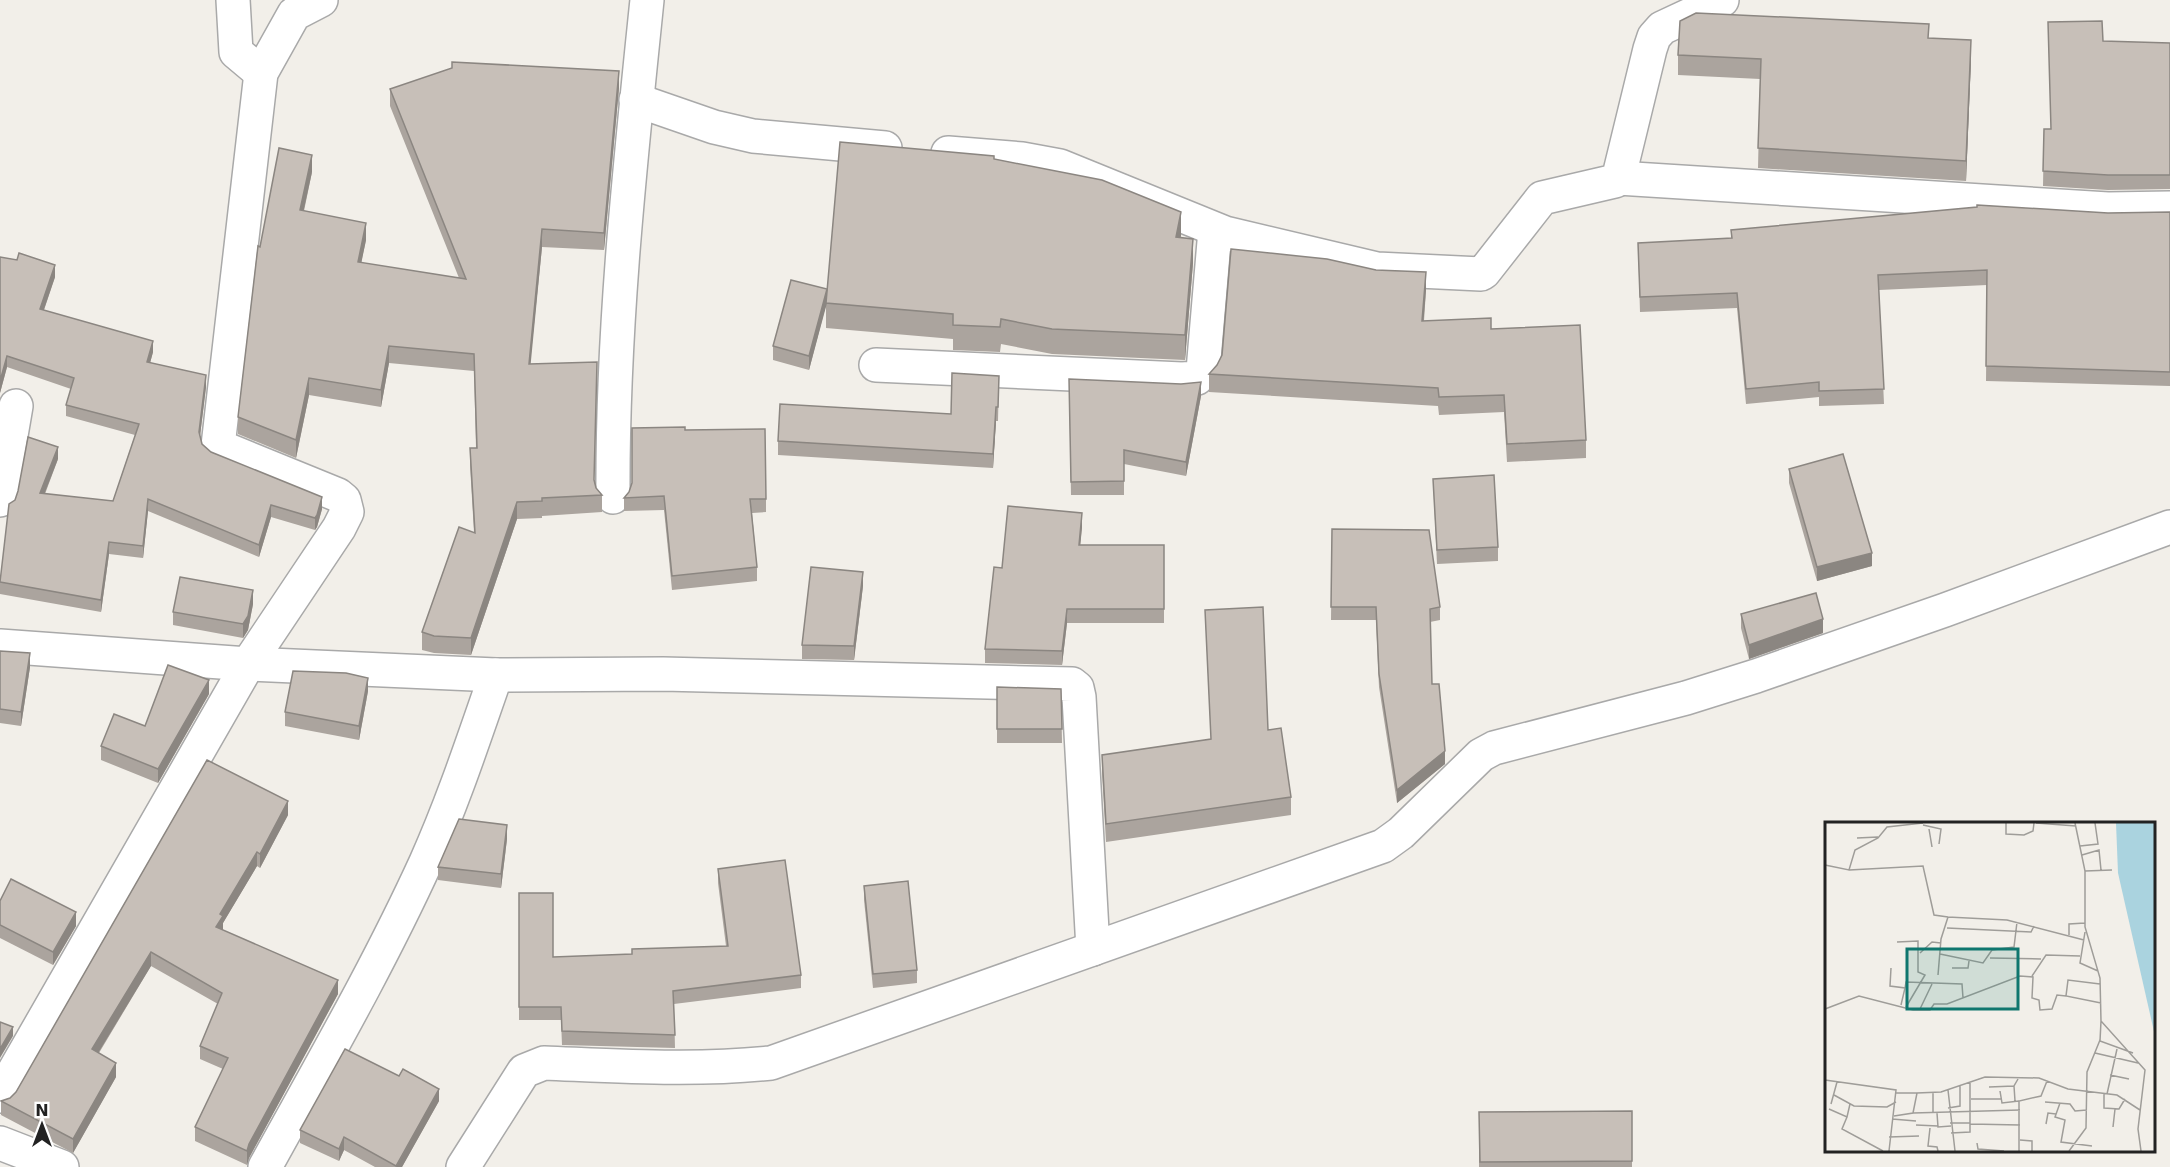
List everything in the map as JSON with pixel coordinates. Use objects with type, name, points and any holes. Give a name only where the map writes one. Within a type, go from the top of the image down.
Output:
[{"type":"street","points":[[233,0],[236,52],[261,73]]},
{"type":"street","points":[[0,1096],[248,664],[339,528],[347,512],[346,505],[338,495],[218,446],[261,73],[294,14],[321,0]]},
{"type":"street","points":[[613,497],[615,355],[627,188],[647,0]]},
{"type":"street","points":[[1618,178],[1654,37],[1662,28],[1722,0]]},
{"type":"street","points":[[636,100],[714,127],[753,136],[1022,159],[1050,164],[1215,230],[1377,269],[1481,274],[1542,198],[1615,181],[1618,178],[2108,209],[2170,208]]},
{"type":"street","points":[[876,365],[1182,380],[1197,378],[1203,371],[1215,230]]},
{"type":"street","points":[[0,500],[16,406]]},
{"type":"street","points":[[463,1167],[524,1071],[534,1066],[544,1063],[692,1068],[771,1063],[1383,846],[1401,833],[1481,755],[1494,748],[1686,698],[1756,676],[1945,610],[2170,526]]},
{"type":"street","points":[[0,646],[248,664],[496,675],[675,675],[1075,685],[1079,697],[1093,949]]},
{"type":"street","points":[[265,1167],[356,1003],[426,861],[462,772],[496,675]]},
{"type":"street","points":[[0,1143],[62,1167]]},
{"type":"building","points":[[1696,13],[1929,24],[1928,38],[1971,40],[1966,161],[1758,148],[1761,59],[1678,55],[1680,21]]},
{"type":"building","points":[[2102,21],[2103,41],[2170,43],[2170,175],[2108,175],[2043,171],[2044,129],[2051,129],[2048,22]]},
{"type":"building","points":[[452,62],[619,71],[604,233],[542,229],[529,364],[597,362],[594,480],[596,488],[602,495],[542,498],[542,501],[517,502],[471,638],[434,636],[422,632],[459,527],[475,533],[470,448],[477,448],[474,354],[389,346],[381,390],[309,378],[296,440],[238,417],[258,246],[260,247],[279,148],[312,155],[300,210],[366,223],[358,262],[466,279],[390,89],[452,68]]},
{"type":"building","points":[[840,142],[994,156],[994,159],[1102,180],[1181,212],[1176,237],[1193,239],[1185,335],[1052,329],[1001,319],[1000,327],[953,325],[953,314],[826,303]]},
{"type":"building","points":[[1977,205],[2108,213],[2170,212],[2170,372],[1986,366],[1987,270],[1878,275],[1884,389],[1819,391],[1819,382],[1746,389],[1737,293],[1640,297],[1638,243],[1732,238],[1731,230],[1977,207]]},
{"type":"building","points":[[1231,249],[1327,259],[1376,270],[1426,272],[1422,321],[1491,318],[1491,329],[1580,325],[1586,440],[1507,444],[1504,395],[1439,397],[1438,388],[1209,374],[1222,355]]},
{"type":"building","points":[[19,253],[55,265],[40,309],[153,341],[147,362],[206,375],[199,432],[202,444],[211,452],[322,497],[315,518],[271,505],[259,545],[148,499],[143,546],[109,542],[101,600],[0,582],[9,504],[15,500],[18,491],[28,437],[58,447],[40,493],[113,501],[139,424],[66,405],[74,378],[7,356],[0,381],[0,257],[17,260]]},
{"type":"building","points":[[791,280],[827,289],[809,356],[773,346]]},
{"type":"building","points":[[952,373],[999,376],[993,454],[778,441],[780,404],[951,414]]},
{"type":"building","points":[[1069,379],[1181,384],[1201,382],[1186,462],[1124,450],[1124,481],[1071,482]]},
{"type":"building","points":[[685,427],[685,430],[765,429],[766,499],[750,499],[757,567],[672,576],[664,496],[624,498],[632,483],[632,428]]},
{"type":"building","points":[[1843,454],[1872,553],[1817,567],[1789,469]]},
{"type":"building","points":[[1494,475],[1498,547],[1437,550],[1433,479]]},
{"type":"building","points":[[1008,506],[1082,513],[1079,545],[1164,545],[1164,609],[1067,609],[1062,651],[985,649],[994,567],[1002,568]]},
{"type":"building","points":[[1332,529],[1429,530],[1440,607],[1430,609],[1432,684],[1439,684],[1445,751],[1397,790],[1379,674],[1376,607],[1331,607]]},
{"type":"building","points":[[811,567],[863,572],[854,646],[802,645]]},
{"type":"building","points":[[180,577],[253,590],[248,616],[243,624],[173,612]]},
{"type":"building","points":[[1816,593],[1823,619],[1749,645],[1741,614]]},
{"type":"building","points":[[1263,607],[1268,730],[1281,728],[1291,797],[1106,824],[1102,755],[1211,739],[1205,610]]},
{"type":"building","points":[[0,651],[30,653],[21,712],[0,709]]},
{"type":"building","points":[[168,665],[209,680],[158,769],[101,746],[114,714],[145,726]]},
{"type":"building","points":[[293,671],[346,673],[368,678],[359,726],[285,712]]},
{"type":"building","points":[[997,687],[1061,689],[1062,729],[997,729]]},
{"type":"building","points":[[207,760],[288,801],[260,854],[257,852],[220,914],[223,916],[216,927],[338,980],[247,1151],[195,1127],[228,1058],[200,1046],[222,993],[151,952],[92,1049],[116,1063],[73,1139],[1,1101],[10,1098],[16,1092]]},
{"type":"building","points":[[459,819],[507,825],[501,874],[438,867]]},
{"type":"building","points":[[785,860],[801,975],[673,991],[675,1035],[562,1031],[561,1007],[519,1007],[519,893],[553,893],[553,957],[632,954],[632,949],[728,946],[718,869]]},
{"type":"building","points":[[11,879],[76,912],[53,952],[0,925],[0,901]]},
{"type":"building","points":[[908,881],[917,970],[873,974],[864,886]]},
{"type":"building","points":[[0,1022],[13,1027],[0,1049]]},
{"type":"building","points":[[345,1049],[399,1076],[403,1069],[439,1089],[396,1166],[344,1137],[339,1149],[300,1130]]},
{"type":"building","points":[[1632,1111],[1632,1161],[1480,1162],[1479,1112]]}]
